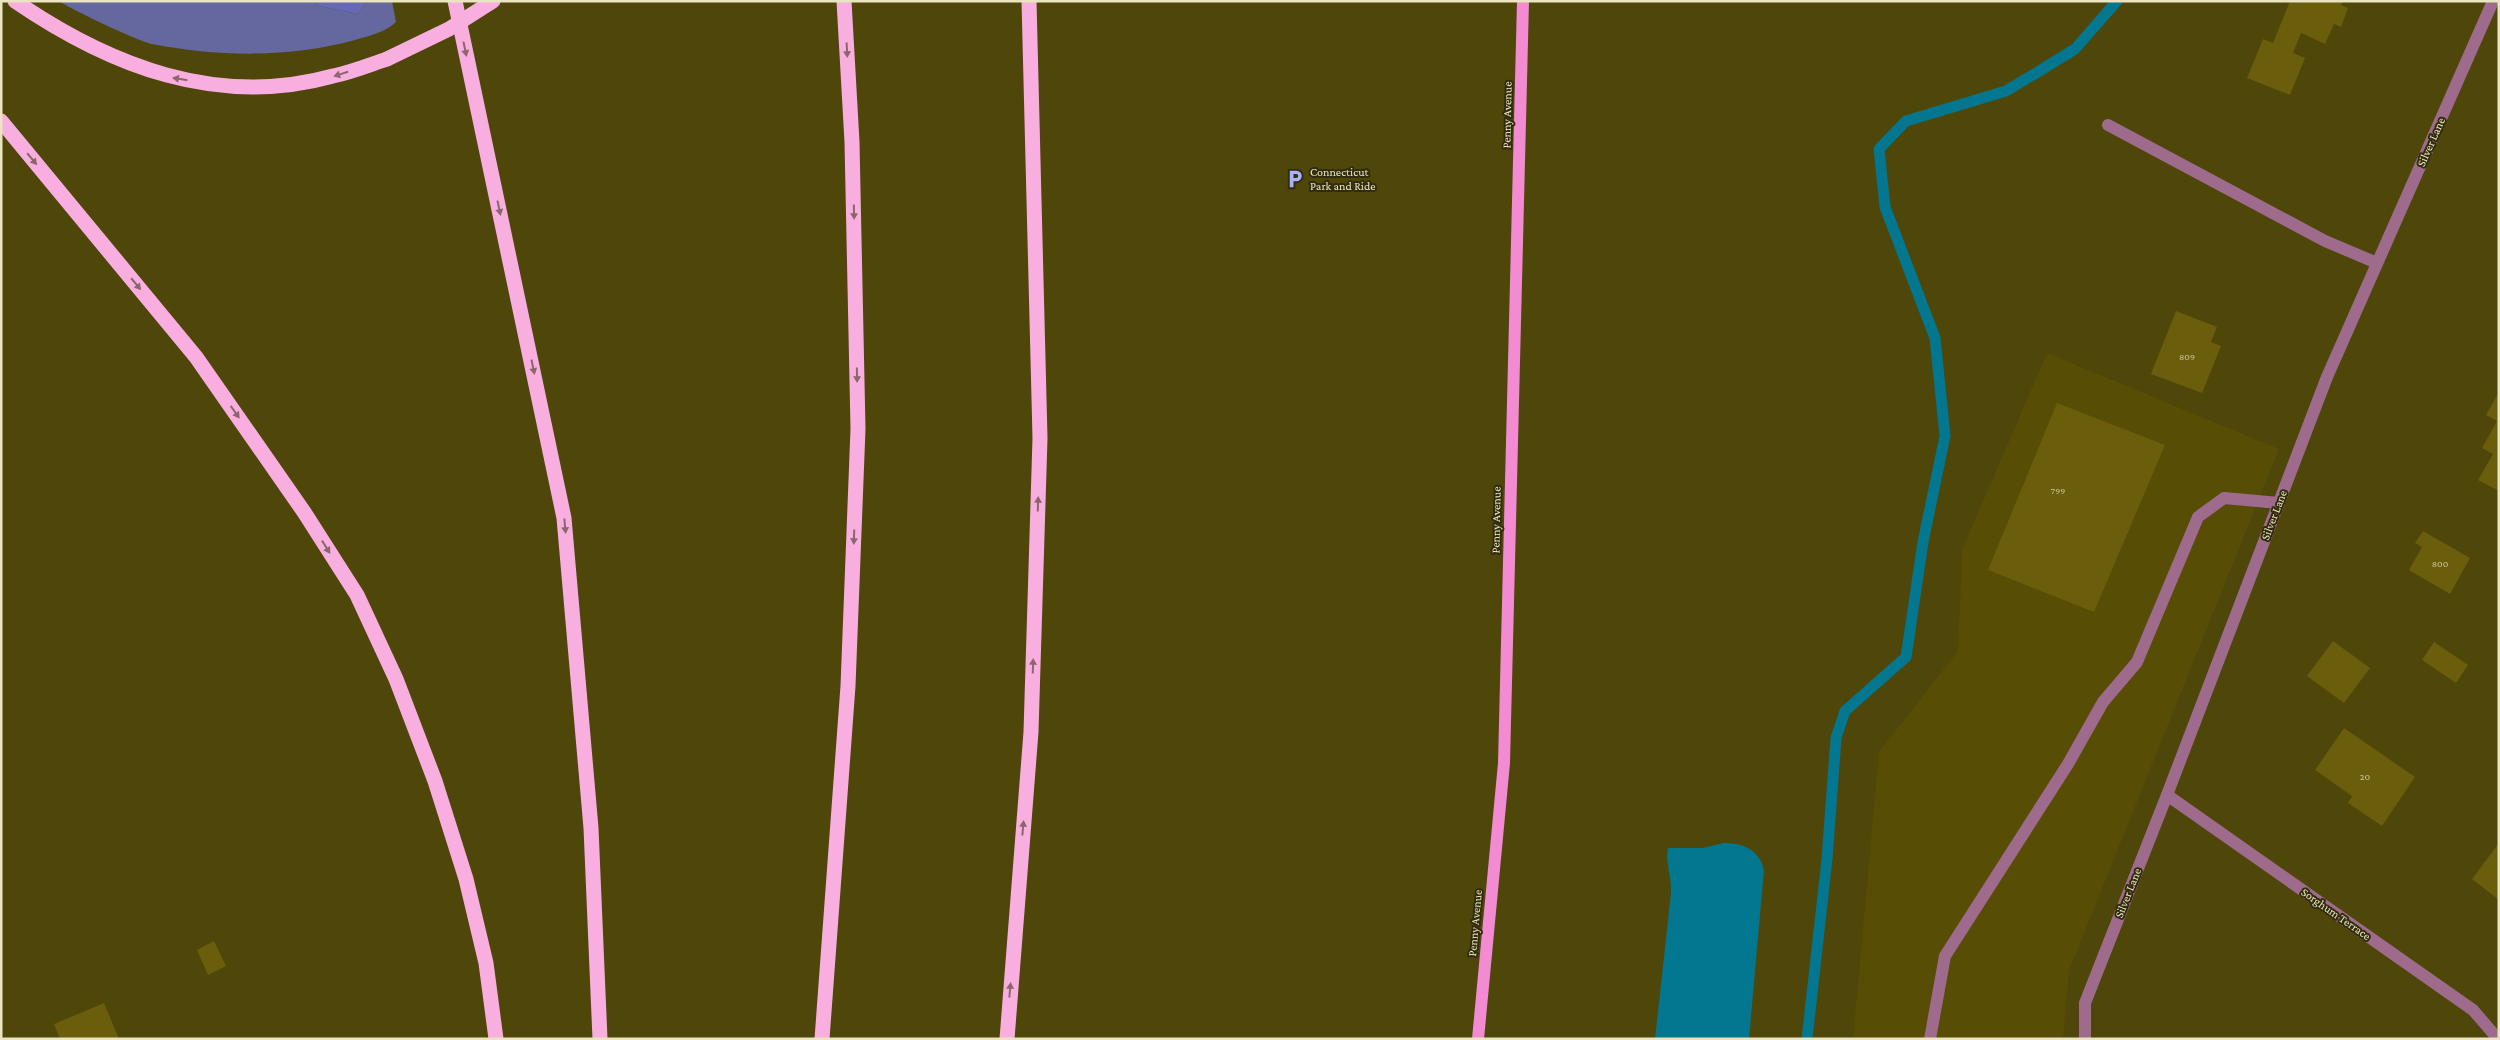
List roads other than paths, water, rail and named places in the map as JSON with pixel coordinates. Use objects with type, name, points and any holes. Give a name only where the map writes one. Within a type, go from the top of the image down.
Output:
[{"type":"highway","points":[[15,1],[44,21],[100,52],[163,76],[224,86],[276,86],[332,77],[388,59],[449,29],[493,1]]},
{"type":"highway","points":[[455,1],[564,518],[591,828],[600,1039]]},
{"type":"highway","points":[[822,1039],[848,686],[858,428],[852,142],[844,1]]},
{"type":"highway","points":[[1007,1039],[1031,732],[1040,438],[1029,1]]},
{"type":"highway","points":[[1,121],[196,357],[304,512],[357,595],[396,678],[435,780],[463,870],[486,963],[496,1039]]},
{"type":"main road","name":"Penny Avenue","points":[[1478,1039],[1504,763],[1523,1]]},
{"type":"street","name":"Silver Lane","points":[[2085,1039],[2085,1003],[2327,377],[2493,1]]},
{"type":"street","points":[[2108,125],[2325,242],[2377,263]]},
{"type":"street","points":[[1930,1039],[1945,956],[2068,764],[2103,702],[2137,662],[2198,517],[2224,498],[2279,502]]},
{"type":"street","name":"Sorghum Terrace","points":[[2167,795],[2473,1010],[2498,1039]]},
{"type":"waterway","points":[[1807,1039],[1827,859],[1836,738],[1845,711],[1906,657],[1923,542],[1945,436],[1935,338],[1885,207],[1879,149],[1906,121],[2006,91],[2075,49],[2117,1]]},
{"type":"place","name":"Connecticut Park and Ride","points":[[1295,179]]}]
